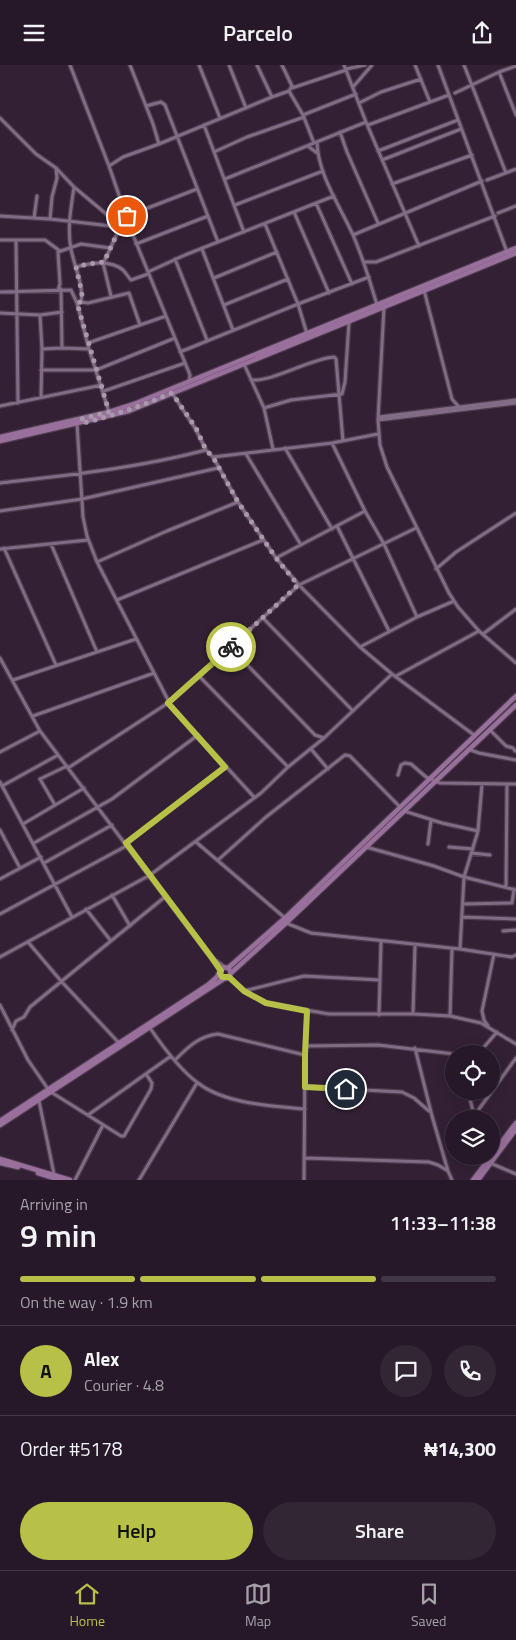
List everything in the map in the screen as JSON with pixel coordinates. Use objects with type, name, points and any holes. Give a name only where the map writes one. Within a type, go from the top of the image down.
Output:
[{"type":"main road","points":[[0,441],[129,411],[307,333],[516,248]]},
{"type":"main road","points":[[0,437],[80,422],[196,379],[244,364],[516,253]]},
{"type":"main road","points":[[286,921],[516,696]]},
{"type":"main road","points":[[432,780],[516,705]]},
{"type":"main road","points":[[0,1121],[147,1028],[228,973],[366,847],[402,809]]},
{"type":"main road","points":[[220,971],[228,973]]},
{"type":"main road","points":[[220,971],[221,976],[228,973]]},
{"type":"main road","points":[[0,1125],[39,1101],[49,1091],[119,1043],[147,1028],[208,985],[217,977],[220,971]]},
{"type":"main road","points":[[500,1144],[516,1123]]},
{"type":"main road","points":[[500,1146],[516,1129]]},
{"type":"main road","points":[[0,1161],[70,1180]]},
{"type":"main road","points":[[0,1161],[60,1180]]},
{"type":"main road","points":[[473,1180],[484,1165]]},
{"type":"main road","points":[[478,1180],[485,1165]]},
{"type":"street","points":[[70,65],[109,166],[136,244],[190,375],[189,382]]},
{"type":"street","points":[[130,65],[160,144]]},
{"type":"street","points":[[199,65],[220,118]]},
{"type":"street","points":[[228,65],[246,108]]},
{"type":"street","points":[[257,65],[272,97]]},
{"type":"street","points":[[282,65],[291,90],[316,142],[323,171],[364,262],[377,305]]},
{"type":"street","points":[[109,166],[123,157],[160,144],[272,97],[346,68],[365,65]]},
{"type":"street","points":[[353,87],[372,65]]},
{"type":"street","points":[[415,65],[430,101]]},
{"type":"street","points":[[438,65],[461,129],[497,215],[507,252]]},
{"type":"street","points":[[464,65],[506,173]]},
{"type":"street","points":[[455,93],[516,66]]},
{"type":"street","points":[[346,68],[378,151],[419,246]]},
{"type":"street","points":[[499,72],[516,115]]},
{"type":"street","points":[[359,103],[420,79]]},
{"type":"street","points":[[214,152],[356,94]]},
{"type":"street","points":[[224,179],[340,132],[449,95]]},
{"type":"street","points":[[146,106],[164,103],[218,242]]},
{"type":"street","points":[[0,118],[36,154],[56,168],[74,187],[120,226]]},
{"type":"street","points":[[378,151],[458,120]]},
{"type":"street","points":[[204,125],[244,232]]},
{"type":"street","points":[[382,160],[461,129]]},
{"type":"street","points":[[340,132],[378,223]]},
{"type":"street","points":[[308,146],[318,153]]},
{"type":"street","points":[[392,184],[472,155]]},
{"type":"street","points":[[50,219],[52,197],[57,178],[56,168]]},
{"type":"street","points":[[487,180],[516,169]]},
{"type":"street","points":[[234,205],[323,171]]},
{"type":"street","points":[[353,235],[482,181]]},
{"type":"street","points":[[74,187],[68,221],[70,247],[82,293],[81,302]]},
{"type":"street","points":[[111,296],[103,263],[120,226],[127,216],[197,189]]},
{"type":"street","points":[[34,218],[37,196]]},
{"type":"street","points":[[76,267],[103,263],[123,270],[131,280],[175,259],[334,196]]},
{"type":"street","points":[[316,203],[352,284]]},
{"type":"street","points":[[364,262],[376,262],[516,206]]},
{"type":"street","points":[[294,212],[329,293]]},
{"type":"street","points":[[0,216],[120,226],[131,230]]},
{"type":"street","points":[[136,244],[208,216]]},
{"type":"street","points":[[265,224],[298,304],[307,333]]},
{"type":"street","points":[[0,240],[45,240],[60,251]]},
{"type":"street","points":[[16,240],[18,403]]},
{"type":"street","points":[[62,348],[61,289],[57,254],[70,247],[87,244],[110,248]]},
{"type":"street","points":[[202,249],[233,330]]},
{"type":"street","points":[[214,278],[277,252]]},
{"type":"street","points":[[175,259],[208,340]]},
{"type":"street","points":[[367,271],[376,262]]},
{"type":"street","points":[[180,352],[369,277]]},
{"type":"street","points":[[224,305],[288,279]]},
{"type":"street","points":[[0,292],[71,290],[77,303],[109,412]]},
{"type":"street","points":[[424,290],[452,399],[459,407]]},
{"type":"street","points":[[77,303],[88,303],[127,292],[130,294],[140,325]]},
{"type":"street","points":[[384,307],[378,434],[388,467],[436,569],[454,601],[480,631],[516,663]]},
{"type":"street","points":[[0,313],[40,315],[62,312]]},
{"type":"street","points":[[40,315],[42,349],[41,397]]},
{"type":"street","points":[[88,343],[166,316]]},
{"type":"street","points":[[264,408],[291,400],[340,395],[343,393],[349,322]]},
{"type":"street","points":[[41,370],[96,370],[175,337]]},
{"type":"street","points":[[42,349],[89,349]]},
{"type":"street","points":[[252,380],[259,381],[296,367],[334,357],[336,359],[344,441]]},
{"type":"street","points":[[104,391],[185,363]]},
{"type":"street","points":[[244,364],[264,408],[273,449]]},
{"type":"street","points":[[190,375],[196,379]]},
{"type":"street","points":[[257,391],[259,381]]},
{"type":"street","points":[[0,406],[102,385]]},
{"type":"street","points":[[172,393],[196,428],[206,450],[213,457],[238,502],[276,558],[298,585],[360,647],[392,674],[474,735]]},
{"type":"street","points":[[447,409],[452,399]]},
{"type":"street","points":[[378,418],[516,402]]},
{"type":"street","points":[[378,418],[459,407],[516,402]]},
{"type":"street","points":[[80,422],[80,474],[83,517],[88,540],[97,562],[169,703],[254,797]]},
{"type":"street","points":[[213,457],[332,443],[378,434]]},
{"type":"street","points":[[332,443],[365,511],[384,544],[416,617]]},
{"type":"street","points":[[285,448],[332,529]]},
{"type":"street","points":[[0,483],[80,474],[175,458],[206,450]]},
{"type":"street","points":[[246,454],[301,545]]},
{"type":"street","points":[[0,511],[82,499],[218,468]]},
{"type":"street","points":[[97,562],[166,531],[238,502]]},
{"type":"street","points":[[276,558],[365,511]]},
{"type":"street","points":[[436,569],[456,552],[516,513]]},
{"type":"street","points":[[338,526],[389,631]]},
{"type":"street","points":[[55,805],[40,779],[68,767],[169,703],[298,585],[416,528]]},
{"type":"street","points":[[56,665],[2,549],[88,540]]},
{"type":"street","points":[[117,600],[263,540]]},
{"type":"street","points":[[51,544],[97,652]]},
{"type":"street","points":[[360,647],[416,617],[454,601]]},
{"type":"street","points":[[483,634],[516,609]]},
{"type":"street","points":[[263,618],[353,711]]},
{"type":"street","points":[[396,676],[480,631]]},
{"type":"street","points":[[13,680],[136,639]]},
{"type":"street","points":[[230,647],[315,735],[324,738]]},
{"type":"street","points":[[0,658],[40,731],[127,844],[220,971]]},
{"type":"street","points":[[33,716],[154,673]]},
{"type":"street","points":[[0,957],[150,875],[196,842],[315,746],[392,674]]},
{"type":"street","points":[[199,676],[288,767]]},
{"type":"street","points":[[490,729],[506,746],[513,748],[515,751]]},
{"type":"street","points":[[0,752],[40,731]]},
{"type":"street","points":[[34,843],[99,807],[198,735]]},
{"type":"street","points":[[315,735],[315,746]]},
{"type":"street","points":[[311,749],[328,769]]},
{"type":"street","points":[[468,749],[478,753],[516,760]]},
{"type":"street","points":[[58,755],[1,784],[72,917]]},
{"type":"street","points":[[218,860],[266,817],[345,755],[350,756],[402,809],[431,820],[478,831]]},
{"type":"street","points":[[398,775],[401,765],[405,763],[416,767],[432,780],[440,783],[516,784]]},
{"type":"street","points":[[0,914],[127,844],[225,767]]},
{"type":"street","points":[[460,949],[464,877],[478,831],[482,784]]},
{"type":"street","points":[[506,887],[507,784]]},
{"type":"street","points":[[23,824],[84,788]]},
{"type":"street","points":[[428,844],[431,820]]},
{"type":"street","points":[[44,863],[112,825]]},
{"type":"street","points":[[0,830],[20,868]]},
{"type":"street","points":[[196,842],[286,921],[307,933],[460,949],[512,957],[516,955]]},
{"type":"street","points":[[366,847],[434,866],[464,877],[515,889],[512,903],[463,904]]},
{"type":"street","points":[[449,847],[490,855]]},
{"type":"street","points":[[0,879],[41,857]]},
{"type":"street","points":[[112,895],[130,926]]},
{"type":"street","points":[[12,1030],[16,1021],[24,1017],[30,1007],[166,896]]},
{"type":"street","points":[[86,909],[111,941]]},
{"type":"street","points":[[462,917],[516,919]]},
{"type":"street","points":[[503,931],[516,931]]},
{"type":"street","points":[[28,942],[61,981],[119,1043]]},
{"type":"street","points":[[379,1015],[381,942]]},
{"type":"street","points":[[413,1014],[416,945]]},
{"type":"street","points":[[450,1016],[452,949]]},
{"type":"street","points":[[488,1027],[484,1021],[482,1011],[494,954]]},
{"type":"street","points":[[212,958],[244,991],[266,1003],[330,1014],[450,1016],[481,1023],[516,1044]]},
{"type":"street","points":[[244,991],[304,976],[380,980]]},
{"type":"street","points":[[0,1005],[28,1060],[49,1091],[121,1136],[126,1134],[152,1089],[152,1083],[146,1074]]},
{"type":"street","points":[[304,1180],[307,1011]]},
{"type":"street","points":[[6,1018],[16,1021]]},
{"type":"street","points":[[147,1028],[197,1083],[210,1091],[228,1097],[275,1106],[306,1109]]},
{"type":"street","points":[[486,1045],[497,1032]]},
{"type":"street","points":[[175,1060],[192,1043],[208,1035],[218,1034],[305,1055]]},
{"type":"street","points":[[306,1046],[378,1045],[445,1053]]},
{"type":"street","points":[[415,1048],[432,1116],[452,1180]]},
{"type":"street","points":[[88,1115],[171,1056]]},
{"type":"street","points":[[480,1110],[516,1059]]},
{"type":"street","points":[[139,1180],[197,1083]]},
{"type":"street","points":[[305,1087],[402,1093],[410,1095],[423,1105],[432,1116]]},
{"type":"street","points":[[39,1101],[54,1175]]},
{"type":"street","points":[[75,1180],[103,1125]]},
{"type":"street","points":[[305,1158],[430,1162],[448,1171]]},
{"type":"street","points":[[497,1165],[516,1174]]},
{"type":"way so far","points":[[127,216],[104,262],[76,267],[82,293],[81,302],[77,303],[109,412],[81,419],[83,423],[129,411],[172,393],[196,428],[206,450],[213,457],[238,502],[276,558],[298,585],[231,647]]},
{"type":"route","points":[[231,647],[168,703],[225,767],[126,843],[212,958],[221,971],[222,977],[229,977],[244,991],[266,1003],[307,1011],[305,1087],[346,1089]]}]
